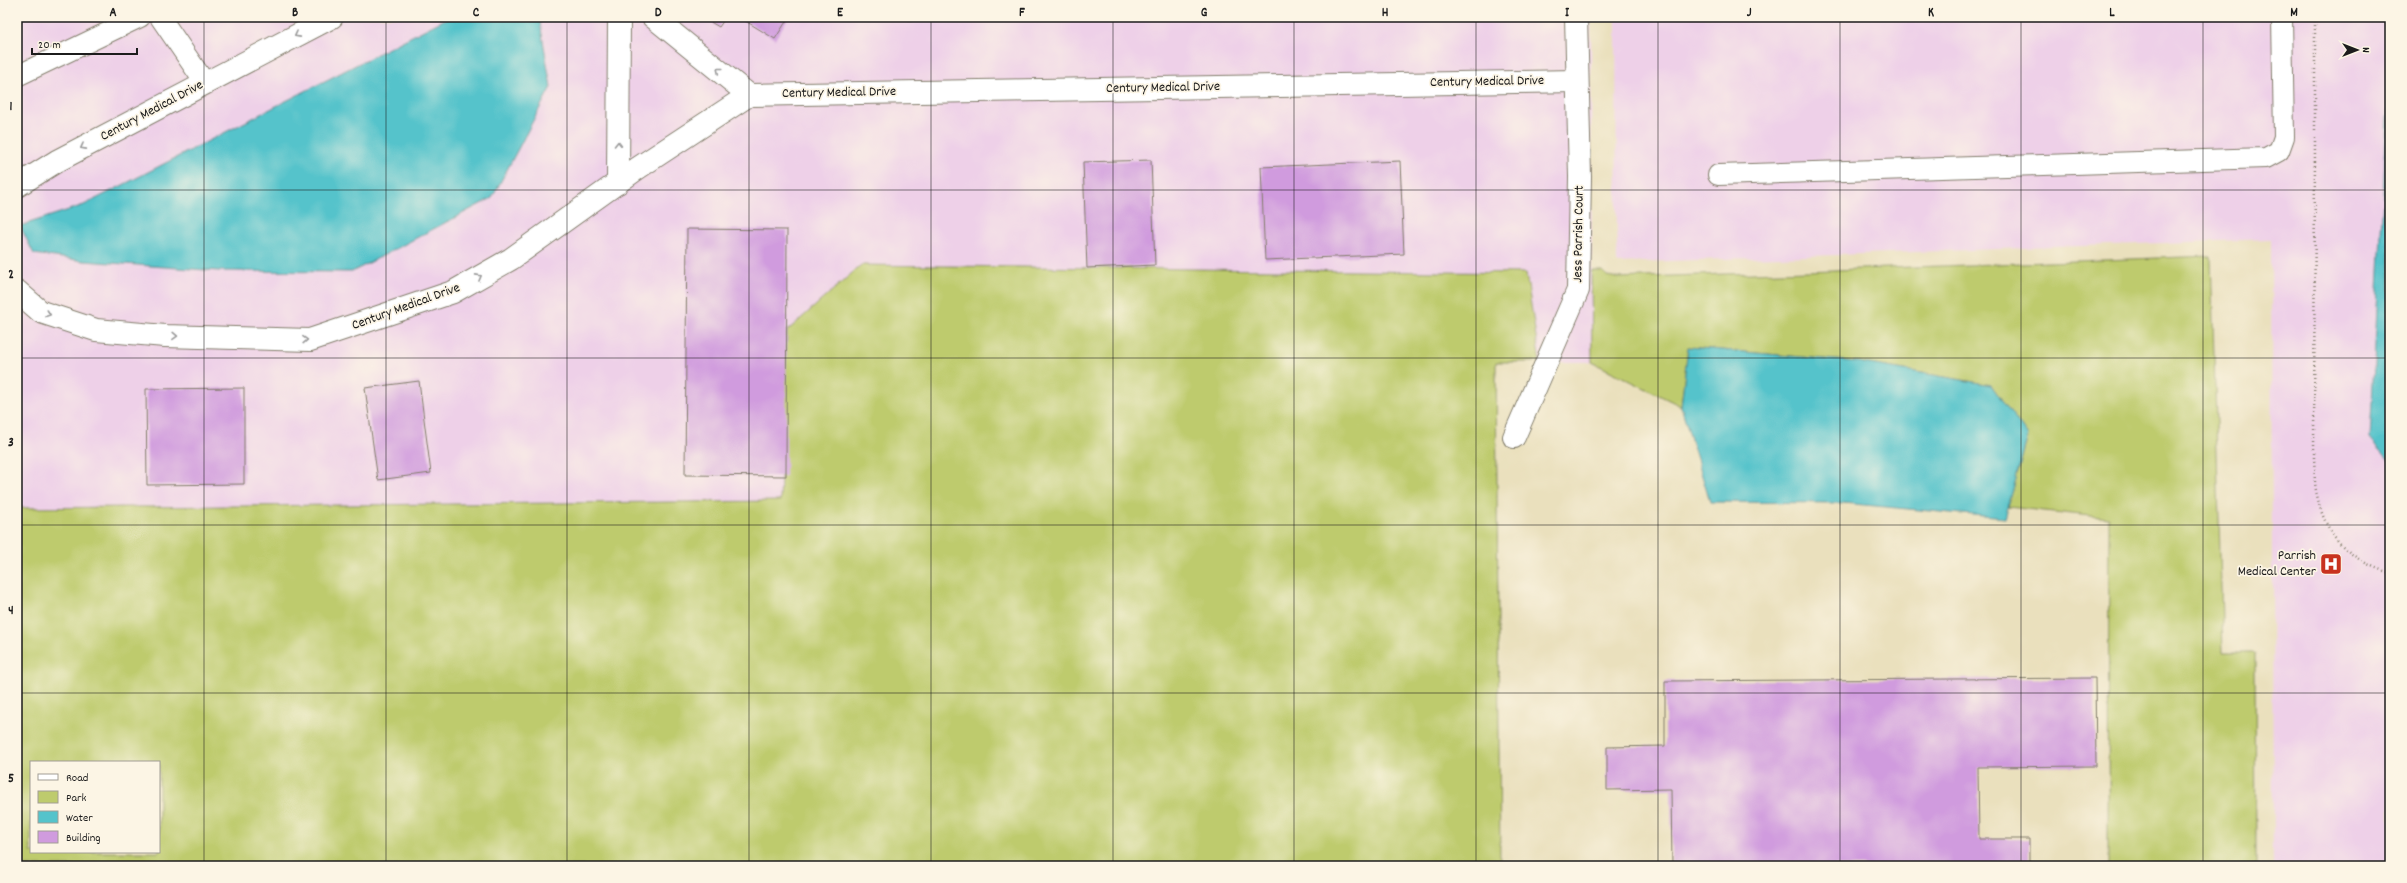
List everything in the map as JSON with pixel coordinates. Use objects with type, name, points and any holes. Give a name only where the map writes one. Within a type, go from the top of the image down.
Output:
[{"type":"street","name":"Century Medical Drive","points":[[17,186],[57,161],[332,17]]},
{"type":"street","points":[[618,183],[619,17]]},
{"type":"street","points":[[653,17],[749,95]]},
{"type":"street","name":"Jess Parrish Court","points":[[1514,437],[1578,290],[1580,178],[1576,17]]},
{"type":"street","name":"Century Medical Drive","points":[[17,291],[41,312],[96,330],[165,336],[310,340],[454,292],[512,259],[618,183],[749,95],[1577,81]]},
{"type":"lane","points":[[17,76],[140,17]]},
{"type":"lane","points":[[160,17],[205,83]]},
{"type":"lane","points":[[1718,175],[2266,158],[2279,151],[2284,137],[2282,17]]},
{"type":"path","points":[[2315,17],[2314,458],[2317,495],[2330,530],[2349,554],[2373,568],[2390,573]]},
{"type":"shaded area","points":[[17,17],[449,17],[84,205],[20,226],[34,254],[83,261],[219,271],[352,272],[492,198],[551,87],[539,17],[1591,17],[1592,362],[1540,362],[1526,273],[788,331],[780,501],[17,508]]},
{"type":"shaded area","name":"Parrish Medical Center","points":[[1616,17],[2390,17],[2390,866],[2273,866],[2271,239],[1617,263]]},
{"type":"green space","points":[[2211,256],[2223,653],[2255,653],[2256,866],[2108,866],[2109,518],[2008,507],[2028,436],[1991,385],[1858,362],[1688,347],[1681,406],[1592,362],[1591,271],[1602,271],[1607,276],[1618,278]]},
{"type":"green space","points":[[861,265],[1526,273],[1540,362],[1496,362],[1500,866],[17,866],[17,508],[780,501],[787,331]]},
{"type":"water","points":[[449,17],[539,17],[551,87],[492,198],[352,272],[219,271],[84,261],[34,254],[20,226],[84,205]]},
{"type":"water","points":[[2390,67],[2390,462],[2370,439]]},
{"type":"water","points":[[1688,347],[1858,362],[1991,385],[2028,436],[2005,518],[1843,503],[1710,502],[1681,406]]},
{"type":"building","points":[[702,17],[726,17],[719,27]]},
{"type":"building","points":[[739,17],[789,17],[775,39]]},
{"type":"building","points":[[908,17],[946,17],[946,18],[908,20]]},
{"type":"building","points":[[1151,160],[1155,265],[1087,268],[1083,162]]},
{"type":"building","points":[[1400,161],[1404,254],[1265,260],[1261,167]]},
{"type":"building","points":[[687,229],[787,230],[786,476],[685,475]]},
{"type":"building","points":[[419,381],[431,473],[378,480],[365,388]]},
{"type":"building","points":[[244,388],[244,484],[147,485],[146,389]]},
{"type":"building","points":[[2095,678],[2096,766],[1978,767],[1979,839],[2029,839],[2029,866],[1672,866],[1671,789],[1607,790],[1607,747],[1665,746],[1665,681]]},
{"type":"place","name":"Parrish Medical Center","points":[[2331,564]]}]
